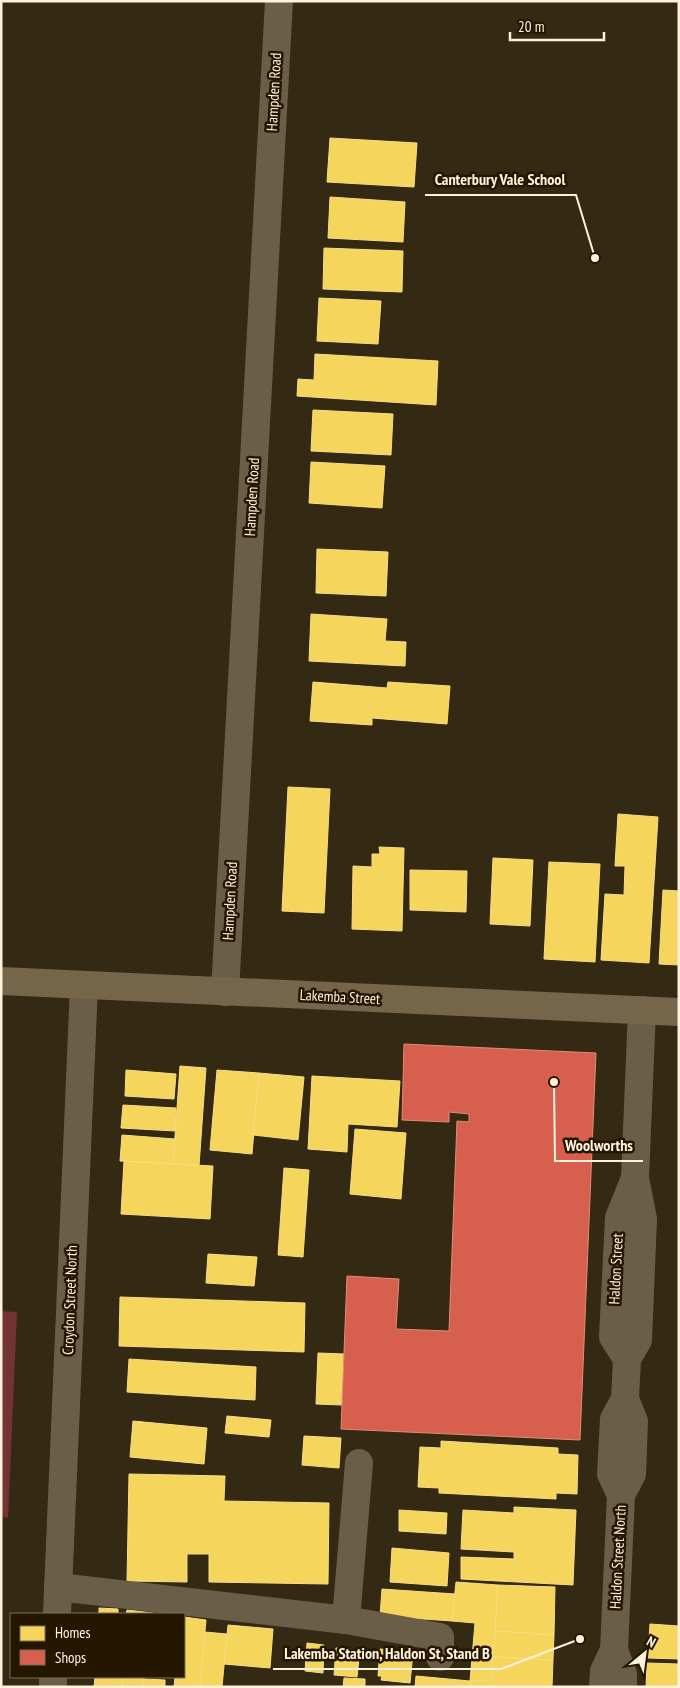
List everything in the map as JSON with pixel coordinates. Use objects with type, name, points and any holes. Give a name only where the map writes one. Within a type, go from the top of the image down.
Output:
[{"type":"main road","name":"Lakemba Street","points":[[1,981],[679,1012]]},
{"type":"street","name":"Hampden Road","points":[[225,992],[279,1]]},
{"type":"street","name":"Croydon Street North","points":[[56,1613],[84,986]]},
{"type":"street","name":"Haldon Street","points":[[621,1495],[611,1474],[614,1419],[624,1399],[627,1359],[613,1337],[618,1218],[634,1178],[642,1010]]},
{"type":"street","points":[[346,1620],[359,1463]]},
{"type":"street","name":"Haldon Street North","points":[[614,1650],[621,1495]]},
{"type":"street","points":[[58,1586],[346,1620],[440,1637],[440,1657]]},
{"type":"street","points":[[604,1687],[604,1671],[614,1650]]},
{"type":"street","points":[[614,1650],[623,1674],[623,1687]]},
{"type":"shaded area","points":[[1,1311],[17,1312],[8,1518],[1,1517]]},
{"type":"building: Homes","points":[[330,138],[417,143],[414,187],[327,182]]},
{"type":"building: Homes","points":[[330,197],[405,202],[403,242],[328,238]]},
{"type":"building: Homes","points":[[324,248],[403,251],[402,292],[323,289]]},
{"type":"building: Homes","points":[[319,298],[381,301],[378,344],[317,341]]},
{"type":"building: Homes","points":[[315,354],[438,361],[436,405],[297,396],[298,379],[314,380]]},
{"type":"building: Homes","points":[[313,410],[393,414],[391,455],[311,451]]},
{"type":"building: Homes","points":[[311,462],[385,466],[382,508],[309,503]]},
{"type":"building: Homes","points":[[317,549],[388,552],[386,596],[316,593]]},
{"type":"building: Homes","points":[[311,614],[387,619],[385,641],[406,642],[405,666],[309,661]]},
{"type":"building: Homes","points":[[313,682],[387,688],[388,682],[450,686],[447,724],[372,718],[372,725],[310,721]]},
{"type":"building: Homes","points":[[288,787],[330,789],[324,913],[282,911]]},
{"type":"building: Homes","points":[[618,814],[658,817],[649,963],[601,960],[605,894],[624,895],[625,866],[615,866]]},
{"type":"building: Homes","points":[[379,847],[404,848],[402,931],[352,929],[353,866],[372,867],[372,854],[380,854]]},
{"type":"building: Homes","points":[[493,858],[533,860],[530,926],[490,924]]},
{"type":"building: Homes","points":[[549,862],[600,864],[595,962],[544,959]]},
{"type":"building: Homes","points":[[410,870],[467,871],[466,912],[410,910]]},
{"type":"building: Homes","points":[[663,890],[679,891],[679,965],[659,964]]},
{"type":"building: Homes","points":[[180,1066],[206,1068],[199,1166],[173,1164]]},
{"type":"building: Homes","points":[[126,1070],[176,1074],[174,1099],[125,1096]]},
{"type":"building: Homes","points":[[217,1070],[259,1073],[252,1154],[210,1150]]},
{"type":"building: Homes","points":[[259,1073],[304,1077],[298,1140],[253,1135]]},
{"type":"building: Homes","points":[[312,1076],[400,1081],[397,1127],[348,1124],[347,1152],[308,1149]]},
{"type":"building: Homes","points":[[123,1105],[176,1108],[175,1131],[121,1128]]},
{"type":"building: Homes","points":[[355,1129],[406,1133],[401,1199],[350,1194]]},
{"type":"building: Homes","points":[[122,1135],[175,1139],[173,1164],[120,1161]]},
{"type":"building: Homes","points":[[124,1161],[213,1166],[210,1219],[121,1214]]},
{"type":"building: Homes","points":[[284,1168],[309,1170],[303,1257],[278,1255]]},
{"type":"building: Homes","points":[[208,1254],[257,1257],[254,1286],[206,1283]]},
{"type":"building: Homes","points":[[120,1297],[305,1303],[304,1352],[119,1346]]},
{"type":"building: Homes","points":[[318,1353],[344,1354],[342,1405],[316,1404]]},
{"type":"building: Homes","points":[[129,1359],[256,1367],[255,1400],[127,1392]]},
{"type":"building: Homes","points":[[227,1416],[271,1420],[269,1437],[225,1433]]},
{"type":"building: Homes","points":[[133,1421],[207,1428],[204,1464],[130,1457]]},
{"type":"building: Homes","points":[[304,1436],[341,1438],[339,1468],[302,1465]]},
{"type":"building: Homes","points":[[441,1441],[558,1448],[558,1454],[578,1455],[577,1494],[556,1493],[556,1499],[439,1493],[439,1488],[418,1487],[420,1447],[441,1448]]},
{"type":"building: Homes","points":[[129,1474],[225,1476],[224,1501],[329,1503],[328,1584],[209,1582],[209,1554],[187,1554],[187,1582],[127,1581]]},
{"type":"building: Homes","points":[[514,1507],[576,1510],[573,1585],[461,1579],[461,1557],[514,1559],[514,1552],[461,1549],[463,1510],[514,1513]]},
{"type":"building: Homes","points":[[399,1510],[447,1513],[446,1534],[399,1531]]},
{"type":"building: Homes","points":[[392,1548],[449,1553],[447,1586],[390,1582]]},
{"type":"building: Homes","points":[[456,1582],[498,1585],[492,1680],[470,1681],[475,1623],[452,1621]]},
{"type":"building: Homes","points":[[498,1585],[555,1587],[554,1635],[495,1631]]},
{"type":"building: Homes","points":[[382,1589],[455,1594],[452,1621],[380,1616]]},
{"type":"building: Homes","points":[[99,1608],[118,1609],[118,1613],[99,1613]]},
{"type":"building: Homes","points":[[127,1610],[153,1613],[126,1613]]},
{"type":"building: Homes","points":[[185,1617],[206,1620],[200,1687],[174,1687],[175,1678],[185,1678]]},
{"type":"building: Homes","points":[[650,1624],[679,1626],[679,1659],[648,1658]]},
{"type":"building: Homes","points":[[228,1625],[273,1629],[270,1668],[224,1664]]},
{"type":"building: Homes","points":[[495,1631],[554,1635],[553,1660],[493,1657]]},
{"type":"building: Homes","points":[[205,1632],[227,1634],[222,1687],[200,1687]]},
{"type":"building: Homes","points":[[307,1643],[324,1645],[323,1673],[305,1671]]},
{"type":"building: Homes","points":[[336,1648],[360,1650],[357,1677],[334,1675]]},
{"type":"building: Homes","points":[[380,1649],[413,1652],[410,1683],[381,1680],[382,1676],[378,1676]]},
{"type":"building: Homes","points":[[493,1657],[553,1660],[552,1687],[470,1687],[470,1681],[492,1680]]},
{"type":"building: Homes","points":[[647,1663],[679,1664],[679,1687],[646,1687]]},
{"type":"building: Homes","points":[[416,1676],[470,1681],[470,1687],[415,1687]]},
{"type":"building: Homes","points":[[95,1678],[123,1678],[122,1687],[94,1687]]},
{"type":"building: Homes","points":[[123,1678],[144,1678],[143,1687],[122,1687]]},
{"type":"building: Homes","points":[[344,1678],[365,1679],[365,1687],[343,1687]]},
{"type":"building: Homes","points":[[144,1679],[165,1680],[165,1687],[143,1687]]},
{"type":"building: Shops","points":[[404,1044],[596,1053],[580,1440],[341,1429],[347,1276],[399,1279],[396,1329],[449,1331],[457,1121],[469,1122],[469,1114],[449,1112],[449,1122],[402,1120]]},
{"type":"place","name":"Canterbury Vale School","points":[[595,258]]},
{"type":"place","name":"Woolworths","points":[[554,1082]]},
{"type":"place","name":"Lakemba Station, Haldon St, Stand B","points":[[580,1639]]}]
